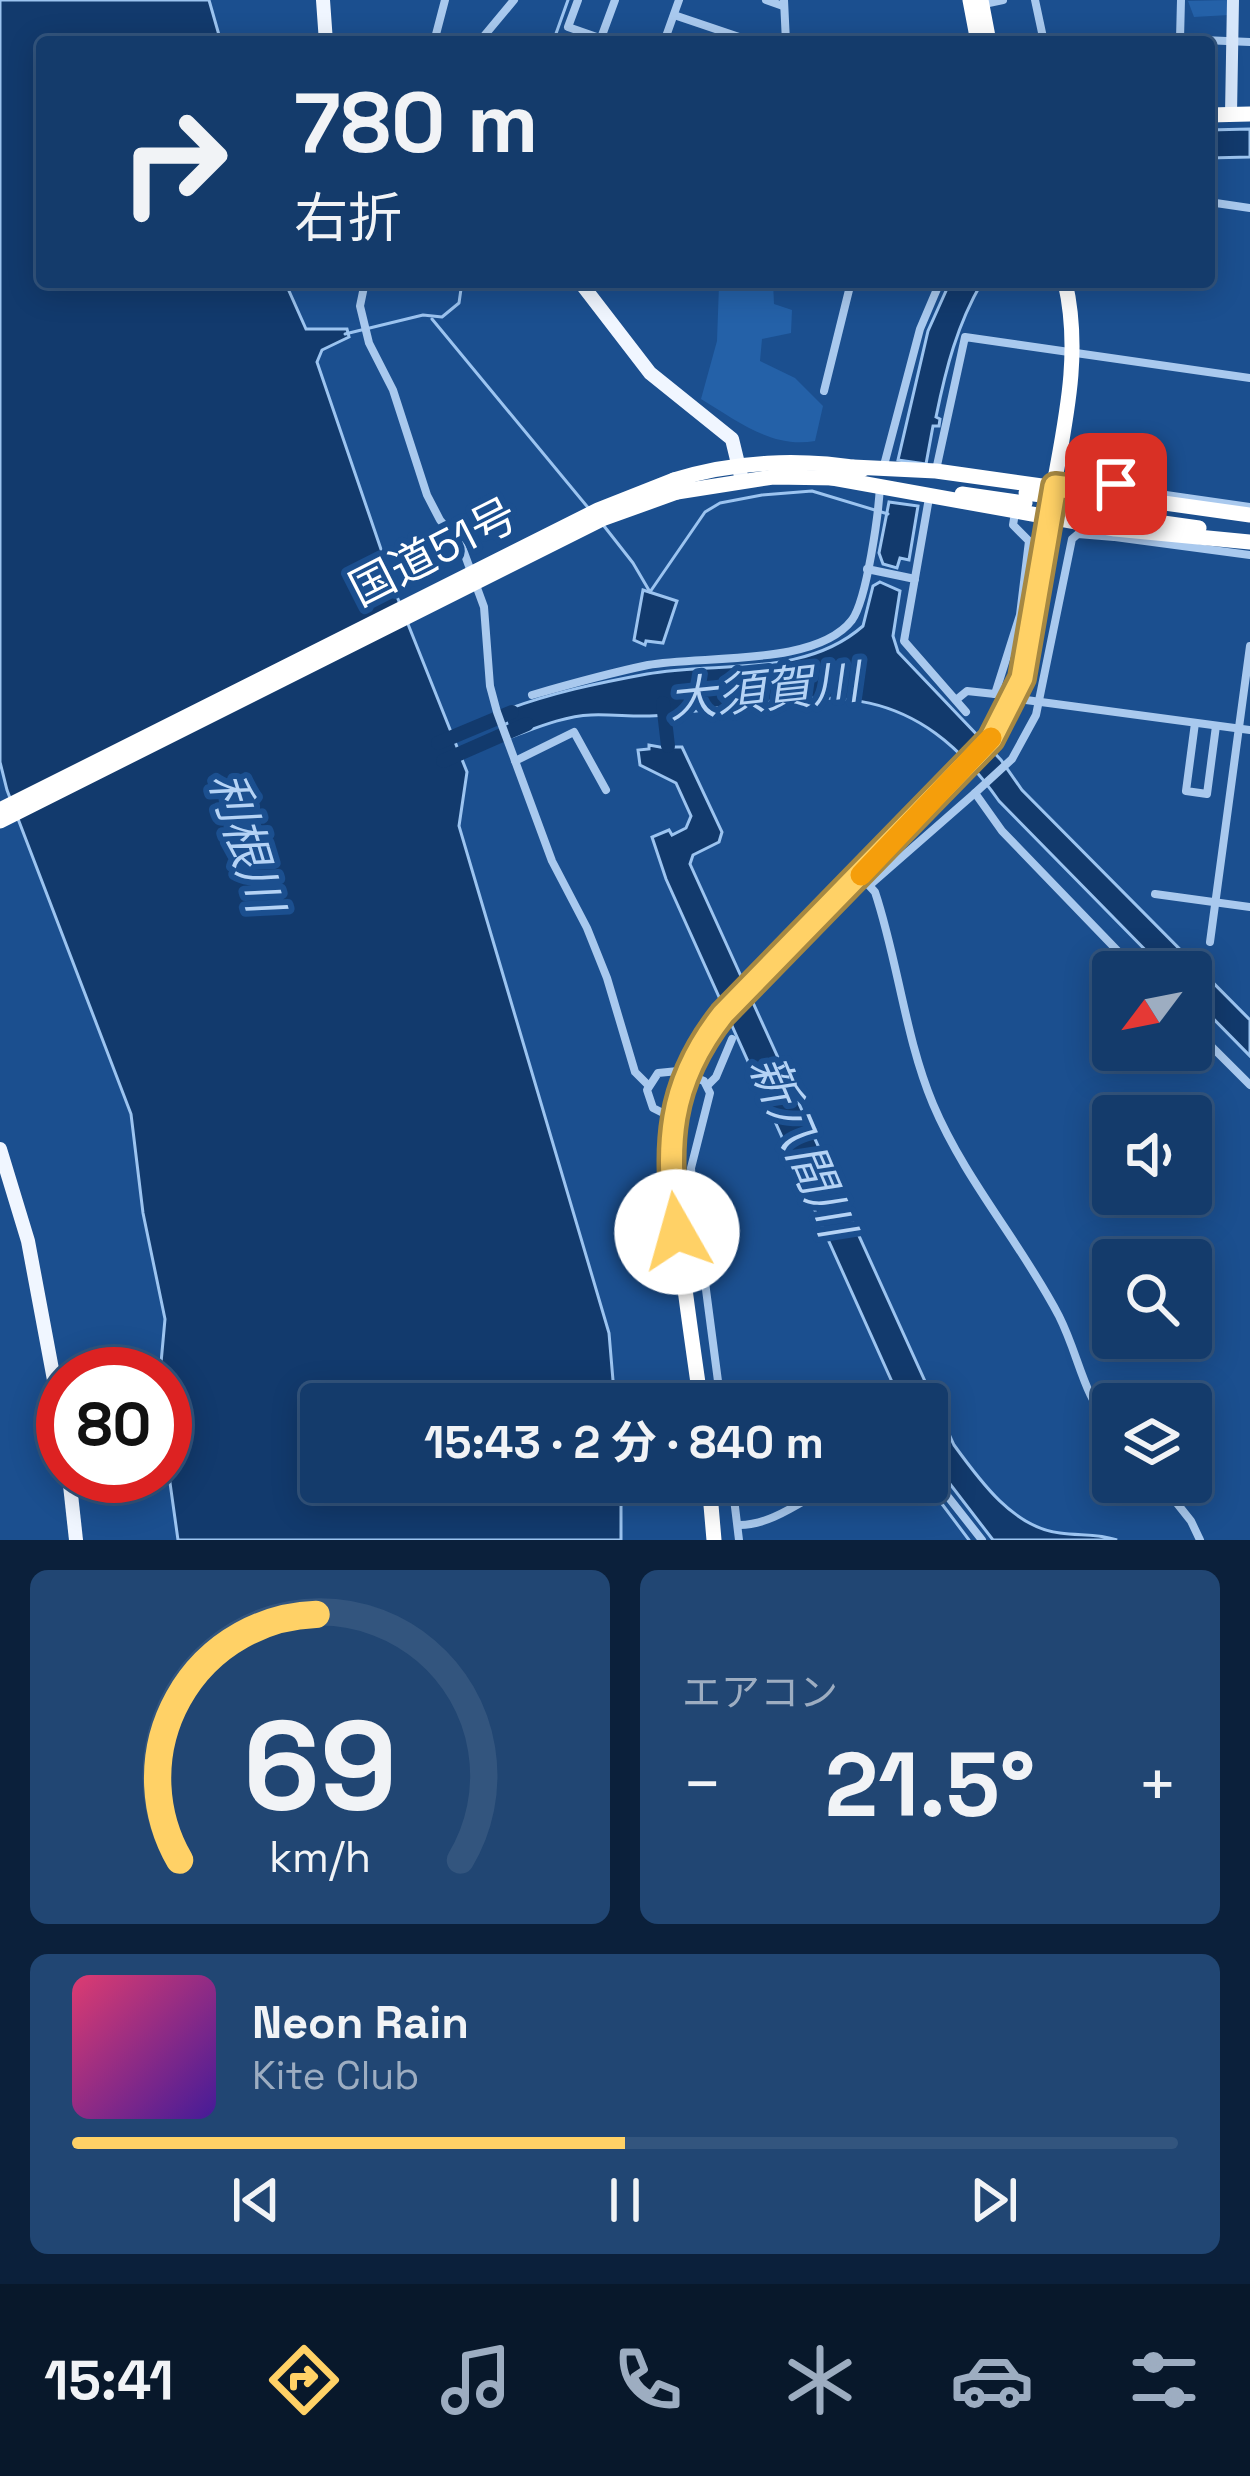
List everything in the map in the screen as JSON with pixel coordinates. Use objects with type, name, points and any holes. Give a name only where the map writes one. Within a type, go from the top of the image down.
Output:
[{"type":"highway","points":[[976,3],[978,36]]},
{"type":"highway","points":[[976,3],[987,36]]},
{"type":"highway","points":[[1215,115],[1250,114]]},
{"type":"highway","points":[[698,1383],[669,1177],[673,1118],[697,1052],[723,1014],[964,770],[991,739],[1022,678],[1029,591],[1055,486],[1074,353],[1066,288]]},
{"type":"highway","name":"国道51号","points":[[0,810],[617,501],[797,463],[853,467],[885,479]]},
{"type":"highway","name":"国道51号","points":[[741,473],[885,479]]},
{"type":"highway","points":[[885,479],[1022,503],[1250,524]]},
{"type":"highway","points":[[885,479],[1055,486],[1250,511]]},
{"type":"highway","name":"国道51号","points":[[0,821],[675,486]]},
{"type":"highway","points":[[1022,503],[1048,518],[1114,533],[1250,539]]},
{"type":"highway","points":[[1072,504],[1250,539]]},
{"type":"highway","points":[[711,1503],[714,1540]]},
{"type":"main road","points":[[323,0],[326,36]]},
{"type":"main road","points":[[585,288],[650,373],[732,439],[741,473]]},
{"type":"main road","points":[[0,1149],[28,1241],[48,1347]]},
{"type":"main road","points":[[72,1503],[76,1540]]},
{"type":"street","points":[[436,36],[445,0]]},
{"type":"street","points":[[484,36],[514,0]]},
{"type":"street","points":[[578,0],[568,27],[591,36]]},
{"type":"street","points":[[605,36],[615,0]]},
{"type":"street","points":[[666,36],[679,0]]},
{"type":"street","points":[[766,0],[783,3],[786,36]]},
{"type":"street","points":[[976,3],[1003,0]]},
{"type":"street","points":[[1035,0],[1043,36]]},
{"type":"street","points":[[1180,0],[1180,36]]},
{"type":"street","points":[[1231,114],[1233,0]]},
{"type":"street","points":[[674,15],[736,36]]},
{"type":"street","points":[[1215,40],[1250,42]]},
{"type":"street","points":[[1215,203],[1250,208]]},
{"type":"street","points":[[364,288],[360,306],[369,343],[393,390],[428,495],[461,547],[484,608],[490,686],[497,712],[552,861],[607,979],[634,1072],[648,1085]]},
{"type":"street","points":[[824,391],[850,288]]},
{"type":"street","points":[[532,695],[648,665],[747,658],[802,647],[842,630],[854,617],[920,328],[937,288]]},
{"type":"street","points":[[966,712],[904,641],[927,484],[965,337],[1250,378]]},
{"type":"street","points":[[956,700],[967,692],[999,694],[1029,591],[1029,542],[1013,525],[1022,503]]},
{"type":"street","points":[[1092,1400],[1059,1317],[932,1103],[862,875],[978,791],[1012,759],[1040,702],[1059,596],[1072,539],[1078,534],[1114,533],[1250,555]]},
{"type":"street","points":[[867,569],[915,579]]},
{"type":"street","points":[[1029,591],[1059,596]]},
{"type":"street","points":[[1210,942],[1245,730],[1250,646]]},
{"type":"street","points":[[1026,700],[1245,730]]},
{"type":"street","points":[[1195,723],[1186,791],[1207,794],[1216,726]]},
{"type":"street","points":[[515,761],[574,732],[606,790]]},
{"type":"street","points":[[978,791],[1002,831],[1118,951]]},
{"type":"street","points":[[1155,894],[1250,907]]},
{"type":"street","points":[[708,1084],[716,1077],[732,1039]]},
{"type":"street","points":[[1212,1047],[1250,1085]]},
{"type":"street","points":[[673,1118],[653,1108],[647,1096],[648,1085],[658,1073],[677,1071]]},
{"type":"street","points":[[694,1077],[708,1084]]},
{"type":"street","points":[[708,1084],[692,1183],[719,1383]]},
{"type":"street","points":[[948,1497],[982,1540]]},
{"type":"street","points":[[735,1503],[739,1540]]},
{"type":"street","points":[[738,1525],[751,1525],[799,1503]]},
{"type":"street","points":[[1177,1503],[1199,1540]]},
{"type":"shaded area","points":[[1230,0],[1229,15],[1194,17],[1188,1]]},
{"type":"shaded area","points":[[719,288],[773,288],[774,304],[792,310],[791,333],[762,339],[760,361],[795,378],[823,406],[815,441],[769,437],[701,399],[717,341]]},
{"type":"water","name":"利根川","points":[[0,0],[209,0],[219,36],[36,36],[36,288],[288,288],[306,329],[347,329],[349,337],[322,350],[317,362],[398,599],[467,772],[459,826],[609,1333],[613,1383],[300,1383],[300,1503],[621,1503],[621,1540],[178,1540],[173,1503],[192,1503],[192,1347],[162,1347],[165,1319],[143,1213],[131,1114],[0,762]]},
{"type":"water","points":[[1250,129],[1250,157],[1215,158],[1215,130]]},
{"type":"water","points":[[947,288],[979,288],[953,347],[936,417],[939,426],[933,426],[926,464],[898,460],[928,331]]},
{"type":"water","points":[[889,502],[918,506],[909,560],[900,558],[897,568],[883,564],[879,553]]},
{"type":"water","points":[[880,582],[900,591],[893,636],[898,652],[1001,760],[1022,790],[1182,951],[1146,951],[999,801],[962,756],[925,726],[887,708],[806,698],[655,716],[581,716],[511,737],[503,711],[556,694],[647,674],[760,665],[814,654],[863,626],[873,586]]},
{"type":"water","points":[[643,590],[677,601],[663,643],[646,641],[645,645],[634,640]]},
{"type":"water","points":[[669,730],[671,747],[682,747],[722,832],[719,842],[693,855],[690,864],[926,1383],[893,1383],[666,879],[652,837],[686,828],[691,816],[676,783],[640,765],[638,750],[649,749],[649,745],[665,748],[663,731]]},
{"type":"water","points":[[1212,982],[1250,1020],[1250,1056],[1212,1017]]},
{"type":"water","points":[[948,1432],[975,1473],[1028,1522],[1060,1533],[1117,1540],[993,1540],[948,1481]]},
{"type":"waterway","points":[[555,36],[568,0]]},
{"type":"waterway","points":[[345,334],[423,315],[442,317],[459,303],[461,288]]},
{"type":"waterway","points":[[432,319],[590,510]]},
{"type":"waterway","points":[[604,526],[650,592],[705,512],[720,503],[812,491],[888,514]]},
{"type":"waterway","name":"新八間川","points":[[663,703],[668,746]]},
{"type":"waterway","points":[[438,743],[512,712]]},
{"type":"waterway","name":"大須賀川","points":[[443,761],[527,724]]},
{"type":"waterway","points":[[941,1503],[969,1540]]},
{"type":"slow traffic","points":[[861,875],[991,738]]},
{"type":"route","points":[[677,1232],[669,1152],[675,1107],[697,1052],[723,1014],[991,739],[1022,678],[1055,486],[1096,491],[1103,480],[1116,484]]}]
